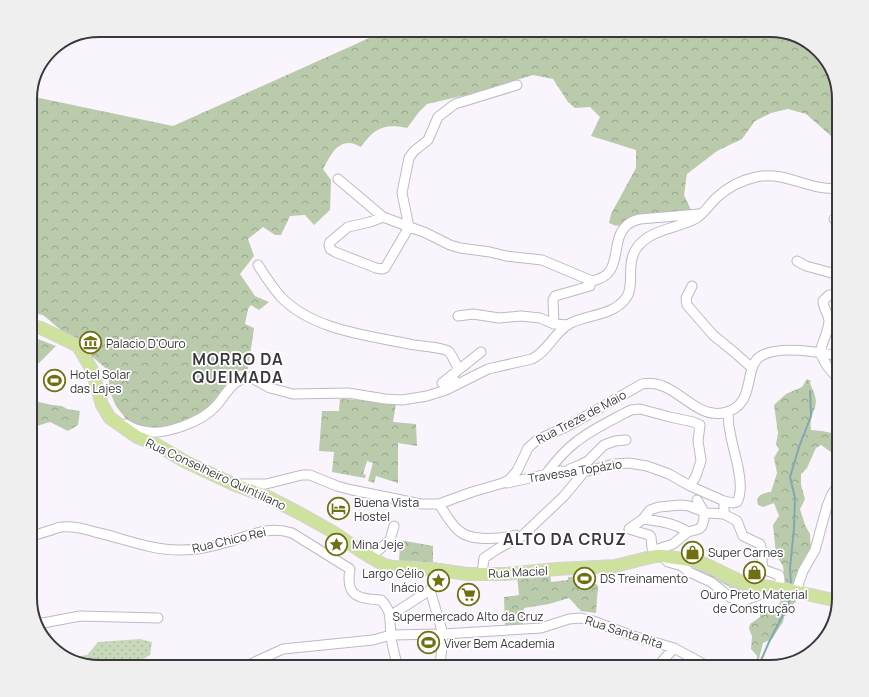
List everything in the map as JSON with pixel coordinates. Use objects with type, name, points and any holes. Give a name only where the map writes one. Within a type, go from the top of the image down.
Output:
[{"type":"main road","name":"Rua Conselheiro Quintiliano","points":[[37,327],[78,346],[92,370],[102,405],[110,418],[137,437],[156,445],[186,462],[266,496],[333,532],[384,564],[394,567],[443,571]]},
{"type":"main road","name":"Rua Maciel","points":[[443,571],[467,574],[505,574],[557,569],[615,566],[659,558],[690,560],[705,564],[742,582],[832,600]]},
{"type":"street","points":[[383,217],[370,222],[348,227],[330,242],[330,249],[376,268],[382,269],[390,260],[409,227],[402,193],[409,161],[414,152],[428,140],[438,117],[455,104],[517,85]]},
{"type":"street","points":[[481,352],[443,381],[443,384],[449,384],[503,365],[532,359],[542,353],[556,336],[568,325],[603,314],[621,303],[627,298],[629,292],[631,259],[637,248],[647,238],[687,223],[702,214],[717,197],[728,189],[747,179],[757,176],[777,175],[819,187],[832,188]]},
{"type":"street","points":[[338,179],[351,188],[383,217],[426,233],[450,245],[506,256],[542,260],[592,281],[602,277],[611,270],[622,232],[632,221],[702,214]]},
{"type":"street","points":[[797,261],[806,266],[832,273]]},
{"type":"street","points":[[258,265],[282,297],[307,316],[339,329],[414,345],[446,350],[451,354],[459,369]]},
{"type":"street","points":[[554,324],[553,300],[555,296],[590,286]]},
{"type":"street","points":[[692,286],[686,298],[687,305],[713,335],[752,368]]},
{"type":"street","points":[[832,296],[826,297],[822,303],[828,313],[828,320],[827,332],[820,352],[827,366],[832,372]]},
{"type":"street","points":[[458,316],[473,314],[499,318],[514,316],[532,317],[540,318],[554,324],[568,325]]},
{"type":"street","points":[[724,514],[724,501],[733,503],[737,502],[740,496],[736,456],[729,427],[728,412],[736,408],[743,401],[752,368],[756,360],[760,356],[769,353],[788,350],[820,352],[832,355]]},
{"type":"street","points":[[110,418],[143,432],[169,430],[186,425],[198,421],[209,414],[236,382],[245,377],[250,377],[270,388],[292,394],[348,393],[393,400],[415,398],[446,390],[481,372]]},
{"type":"street","name":"Rua Treze de Maio","points":[[235,484],[266,484],[302,476],[310,476],[352,490],[421,504],[439,504],[503,483],[514,476],[528,448],[537,440],[570,425],[642,384],[649,383],[660,385],[700,409],[710,413],[720,414],[728,412]]},
{"type":"street","points":[[546,474],[557,459],[576,441],[589,432],[625,413],[640,408],[700,425],[698,441],[701,460],[696,476],[690,486]]},
{"type":"street","points":[[561,471],[584,463],[604,445],[615,441],[626,440]]},
{"type":"street","name":"Travessa Topázio","points":[[503,483],[561,471],[584,472],[614,464],[629,463],[656,469],[670,474],[690,486],[724,501]]},
{"type":"street","points":[[482,574],[484,558],[499,548],[519,539],[564,496],[584,472]]},
{"type":"street","points":[[788,590],[779,575],[765,570],[763,567],[763,553],[760,544],[743,536],[737,521],[724,514],[710,514],[689,506],[667,506],[650,510],[630,529],[649,535],[651,537],[652,548],[659,558],[679,565],[689,572],[711,582],[731,598],[742,601],[788,590],[803,571],[815,550],[827,506],[832,494]]},
{"type":"street","points":[[659,558],[688,532],[699,529],[702,526],[704,512],[697,500]]},
{"type":"street","points":[[439,504],[458,530],[467,536],[481,538],[505,538],[524,533]]},
{"type":"street","points":[[642,519],[670,523],[681,527],[688,532]]},
{"type":"street","points":[[371,557],[390,540],[394,526]]},
{"type":"street","name":"Rua Chico Rei","points":[[37,534],[47,532],[57,527],[71,527],[169,550],[182,550],[225,543],[262,532],[282,530],[298,537],[350,569],[348,578],[350,588],[354,595],[368,599],[381,600],[386,605],[390,616]]},
{"type":"street","points":[[396,660],[391,635],[390,616],[430,590],[443,571]]},
{"type":"street","points":[[430,590],[443,634],[441,660]]},
{"type":"street","points":[[42,623],[80,616],[158,618]]},
{"type":"street","name":"Rua Santa Rita","points":[[259,660],[283,649],[373,640],[391,635],[443,634],[541,628],[568,619],[581,618],[674,648],[696,660]]},
{"type":"street","points":[[663,660],[674,648]]},
{"type":"green space","points":[[371,37],[782,38],[804,47],[817,58],[827,75],[831,87],[832,99],[832,137],[806,114],[788,109],[771,113],[755,121],[742,139],[717,151],[687,174],[684,195],[691,210],[669,212],[616,226],[609,223],[611,214],[636,168],[636,150],[591,136],[600,117],[590,107],[575,108],[568,102],[553,79],[533,75],[479,92],[427,104],[407,128],[392,126],[381,128],[375,131],[361,147],[349,143],[336,149],[330,156],[323,169],[331,180],[330,210],[314,225],[305,215],[290,216],[281,235],[275,235],[263,227],[248,239],[254,256],[240,274],[255,296],[269,302],[259,310],[251,305],[248,309],[245,324],[254,328],[248,369],[236,372],[206,410],[194,419],[160,429],[141,428],[126,419],[116,406],[109,390],[109,371],[43,315],[37,314],[37,97],[173,126]]},
{"type":"green space","points":[[37,339],[56,346],[37,365]]},
{"type":"green space","points":[[807,379],[811,381],[810,383],[815,394],[816,402],[811,418],[811,430],[832,433],[832,452],[821,445],[816,448],[807,468],[801,474],[801,485],[805,499],[800,509],[805,525],[810,534],[811,553],[794,587],[785,584],[783,566],[776,555],[773,525],[779,516],[774,503],[763,507],[758,505],[757,502],[760,495],[771,492],[777,473],[774,458],[779,449],[776,444],[778,433],[774,405],[786,394],[802,387]]},
{"type":"green space","points":[[340,399],[396,404],[393,422],[416,424],[417,446],[398,443],[398,483],[376,476],[374,483],[368,481],[373,463],[367,461],[363,474],[366,475],[365,478],[332,472],[334,452],[319,451],[322,411],[339,411]]},
{"type":"green space","points":[[37,402],[80,411],[78,425],[68,431],[50,422],[37,426]]},
{"type":"green space","points":[[400,540],[433,546],[433,566],[399,563]]},
{"type":"green space","points":[[679,563],[696,566],[764,588],[739,598],[728,586]]},
{"type":"green space","points":[[550,573],[551,582],[568,580],[568,577],[580,576],[582,585],[596,584],[598,586],[596,613],[581,611],[569,598],[549,604],[524,608],[523,624],[505,626],[504,597],[519,595],[517,576]]},
{"type":"green space","points":[[784,594],[797,595],[796,602],[784,617],[783,622],[772,639],[763,643],[759,660],[756,660],[757,656],[751,649],[752,636],[749,629],[750,624],[760,617],[760,612],[764,610],[768,612],[780,603]]},
{"type":"green space","points":[[140,639],[152,642],[150,655],[142,660],[99,660],[79,656],[87,655],[98,642]]},
{"type":"water","name":"Hotel Solar das Lajes","points":[[55,375],[61,382],[55,387],[49,380]]},
{"type":"waterway","points":[[791,586],[790,568],[795,498],[790,477],[799,447],[811,416],[810,391]]},
{"type":"waterway","points":[[761,660],[788,605],[791,594]]},
{"type":"place","name":"Palacio D'Ouro","points":[[91,343]]},
{"type":"place","name":"Hotel Solar das Lajes","points":[[55,381]]},
{"type":"place","name":"Buena Vista Hostel","points":[[339,509]]},
{"type":"place","name":"Mina Jeje","points":[[336,544]]},
{"type":"place","name":"Super Carnes","points":[[692,552]]},
{"type":"place","name":"Ouro Preto Material de Construção","points":[[754,573]]},
{"type":"place","name":"DS Treinamento","points":[[584,578]]},
{"type":"place","name":"Largo Célio Inácio","points":[[439,580]]},
{"type":"place","name":"Supermercado Alto da Cruz","points":[[468,595]]},
{"type":"place","name":"Viver Bem Academia","points":[[429,643]]},
{"type":"district","name":"MORRO DA QUEIMADA","points":[[238,368]]},
{"type":"district","name":"ALTO DA CRUZ","points":[[565,539]]}]
